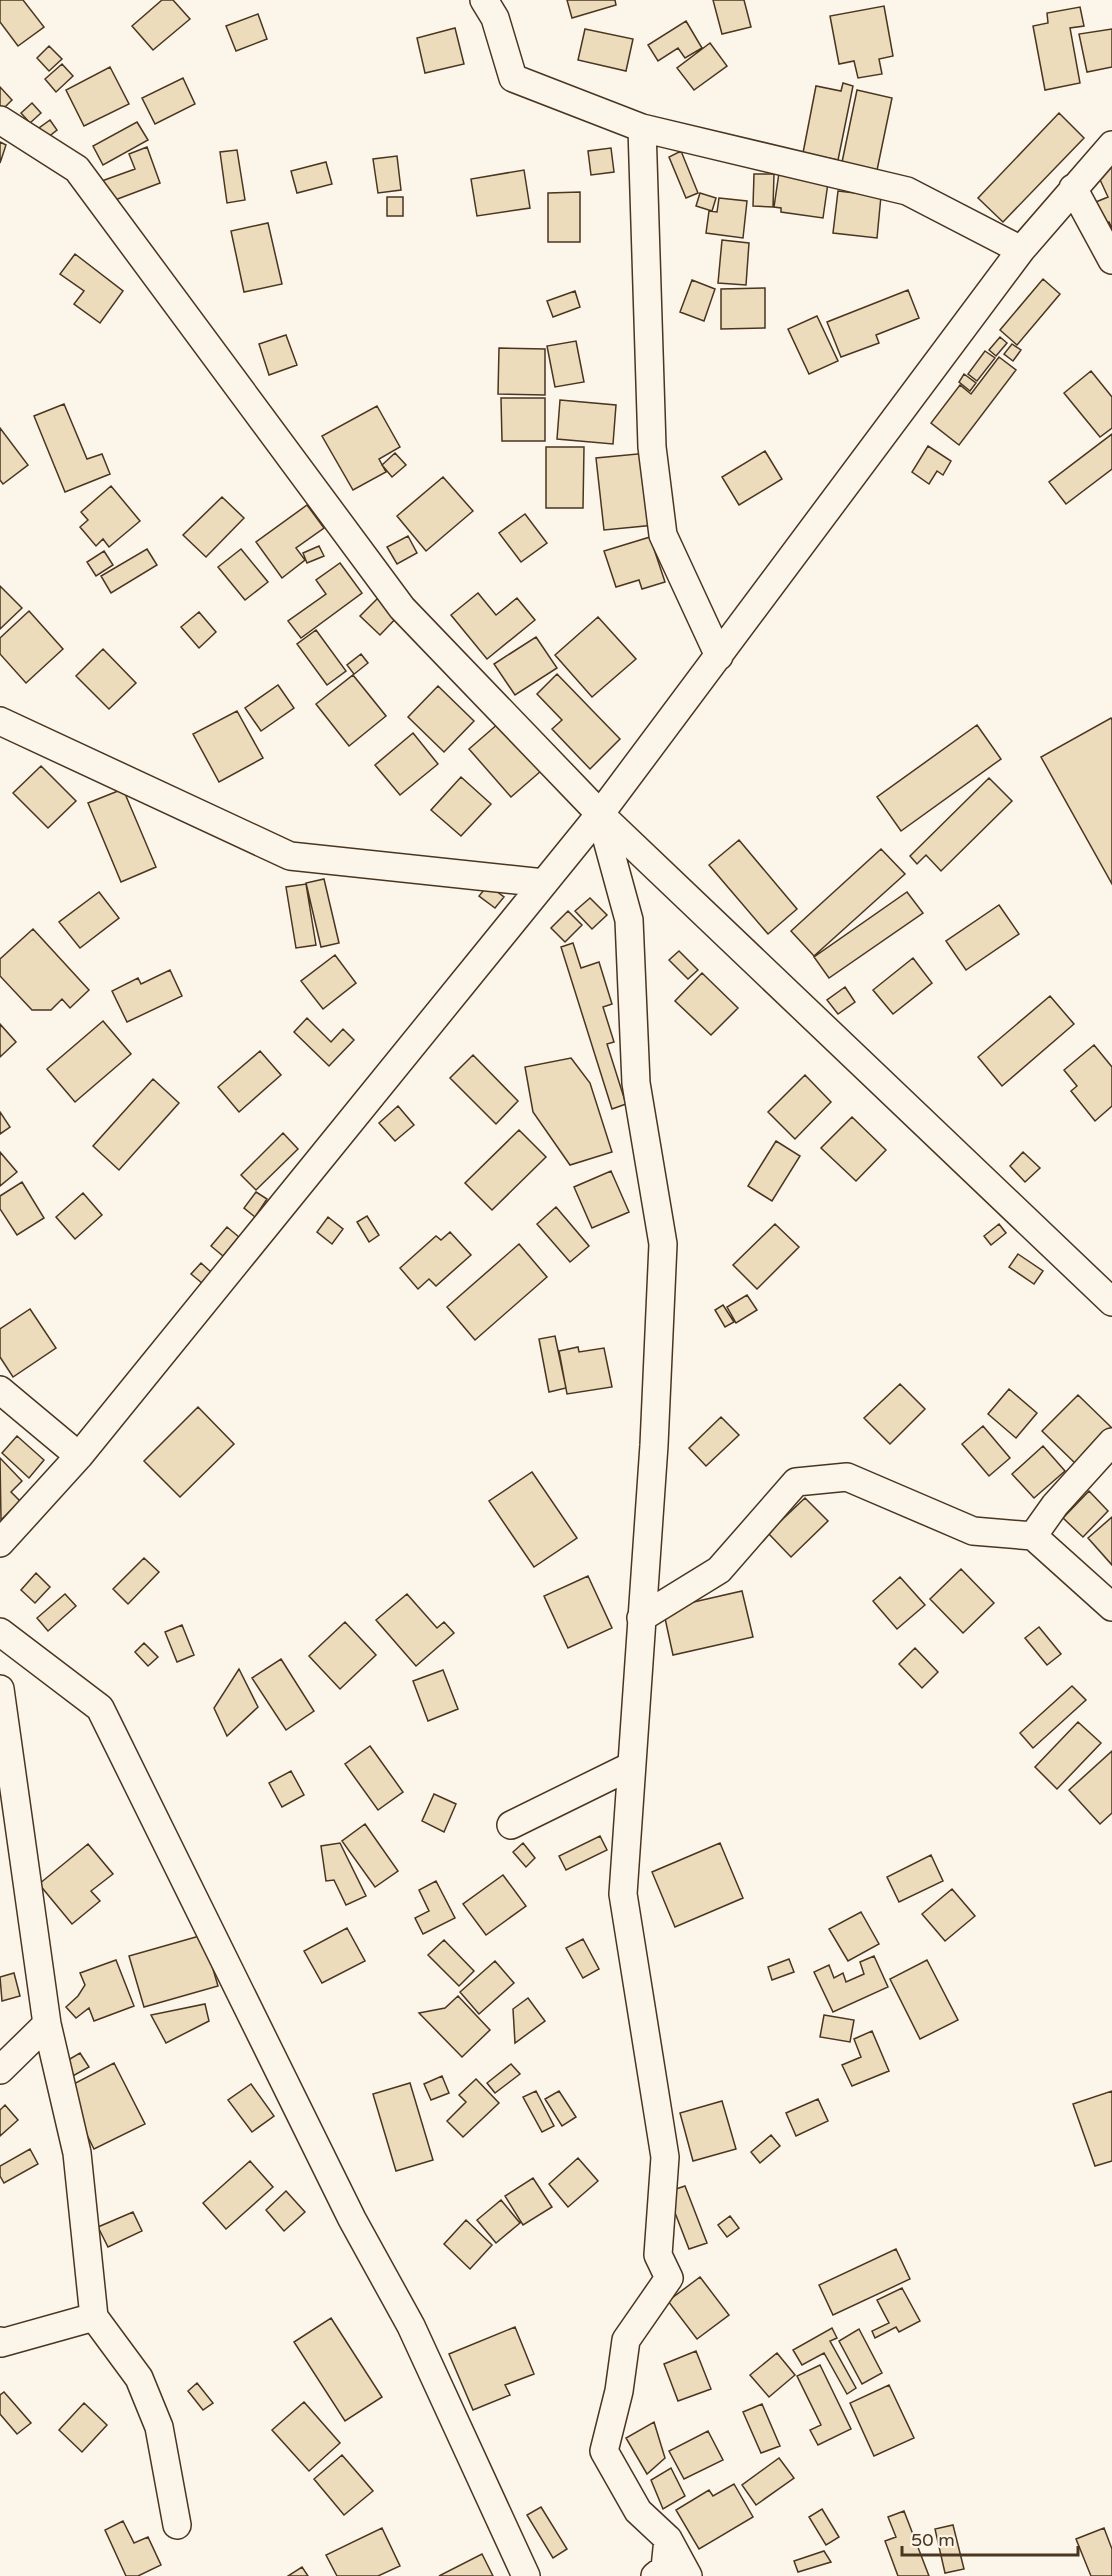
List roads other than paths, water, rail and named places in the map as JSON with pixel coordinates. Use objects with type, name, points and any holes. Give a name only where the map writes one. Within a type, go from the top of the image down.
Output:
[{"type":"street","points":[[484,0],[495,18],[513,78],[642,128],[907,191],[1021,250]]},
{"type":"street","points":[[0,120],[77,169],[402,608],[600,814],[1112,1302]]},
{"type":"street","points":[[642,128],[651,447],[663,535],[719,656]]},
{"type":"street","points":[[0,1543],[79,1456],[600,814],[1021,250],[1112,145]]},
{"type":"street","points":[[1073,188],[1112,260]]},
{"type":"street","points":[[0,721],[290,856],[544,883]]},
{"type":"street","points":[[600,814],[629,920],[636,1083],[663,1244],[654,1445],[623,1894],[665,2157],[658,2254],[669,2278],[626,2340],[619,2391],[604,2451],[638,2511],[668,2539],[688,2576]]},
{"type":"street","points":[[0,1390],[79,1456]]},
{"type":"street","points":[[1033,1536],[1055,1504],[1112,1442]]},
{"type":"street","points":[[641,1618],[719,1570],[796,1482],[847,1477],[973,1531],[1033,1536],[1112,1607]]},
{"type":"street","points":[[0,1632],[100,1708],[352,2219],[411,2326],[526,2576]]},
{"type":"street","points":[[0,1689],[47,2024],[77,2153],[94,2317],[139,2378],[159,2427],[177,2524]]},
{"type":"street","points":[[511,1825],[631,1766]]},
{"type":"street","points":[[0,2070],[47,2024]]},
{"type":"street","points":[[0,2341],[2,2343],[94,2317]]},
{"type":"street","points":[[655,2576],[665,2568],[668,2539]]}]
